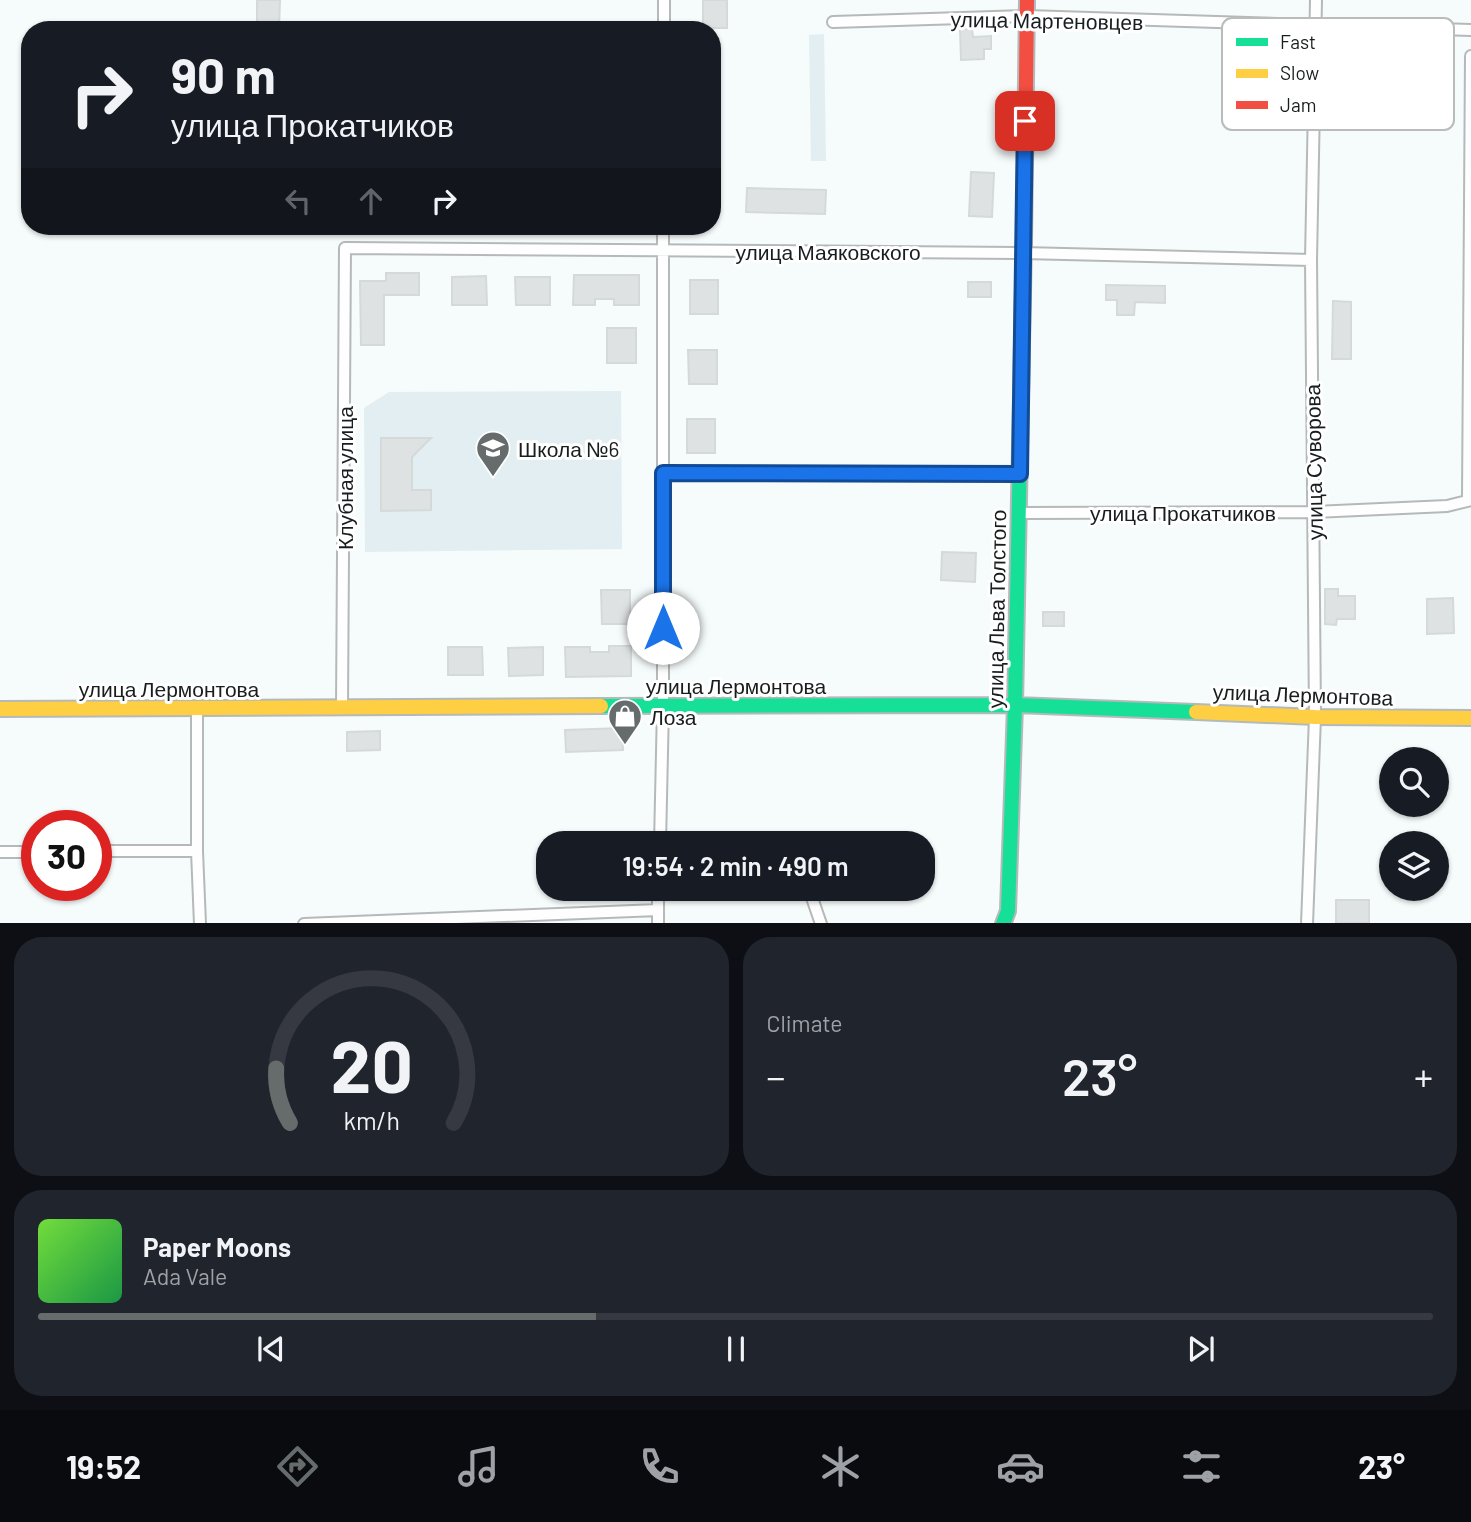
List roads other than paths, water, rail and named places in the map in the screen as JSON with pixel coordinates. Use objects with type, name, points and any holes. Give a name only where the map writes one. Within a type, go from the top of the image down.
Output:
[{"type":"street","points":[[664,0],[664,21]]},
{"type":"street","name":"улица Льва Толстого","points":[[1003,923],[1008,911],[1015,705],[1027,0]]},
{"type":"street","name":"улица Суворова","points":[[1316,0],[1316,18]]},
{"type":"street","name":"улица Мартеновцев","points":[[833,22],[1027,16],[1222,23]]},
{"type":"street","points":[[1470,500],[1471,56]]},
{"type":"street","name":"улица Суворова","points":[[1307,923],[1315,716],[1311,260],[1314,130]]},
{"type":"street","points":[[660,831],[663,706],[663,235]]},
{"type":"street","name":"улица Маяковского","points":[[345,248],[1023,253],[1311,260]]},
{"type":"street","name":"Клубная улица","points":[[342,707],[345,248]]},
{"type":"street","points":[[663,473],[1020,474]]},
{"type":"street","name":"улица Прокатчиков","points":[[1019,513],[1314,512],[1447,506],[1470,500]]},
{"type":"street","name":"улица Лермонтова","points":[[0,709],[1015,705],[1315,716],[1471,718]]},
{"type":"street","points":[[197,709],[200,923]]},
{"type":"street","points":[[112,851],[197,851]]},
{"type":"street","points":[[0,852],[21,852]]},
{"type":"street","points":[[658,901],[658,923]]},
{"type":"street","points":[[813,901],[821,923]]},
{"type":"street","points":[[304,923],[658,910]]},
{"type":"place","name":"Школа №6","points":[[493,478]]},
{"type":"place","name":"Лоза","points":[[625,746]]}]
